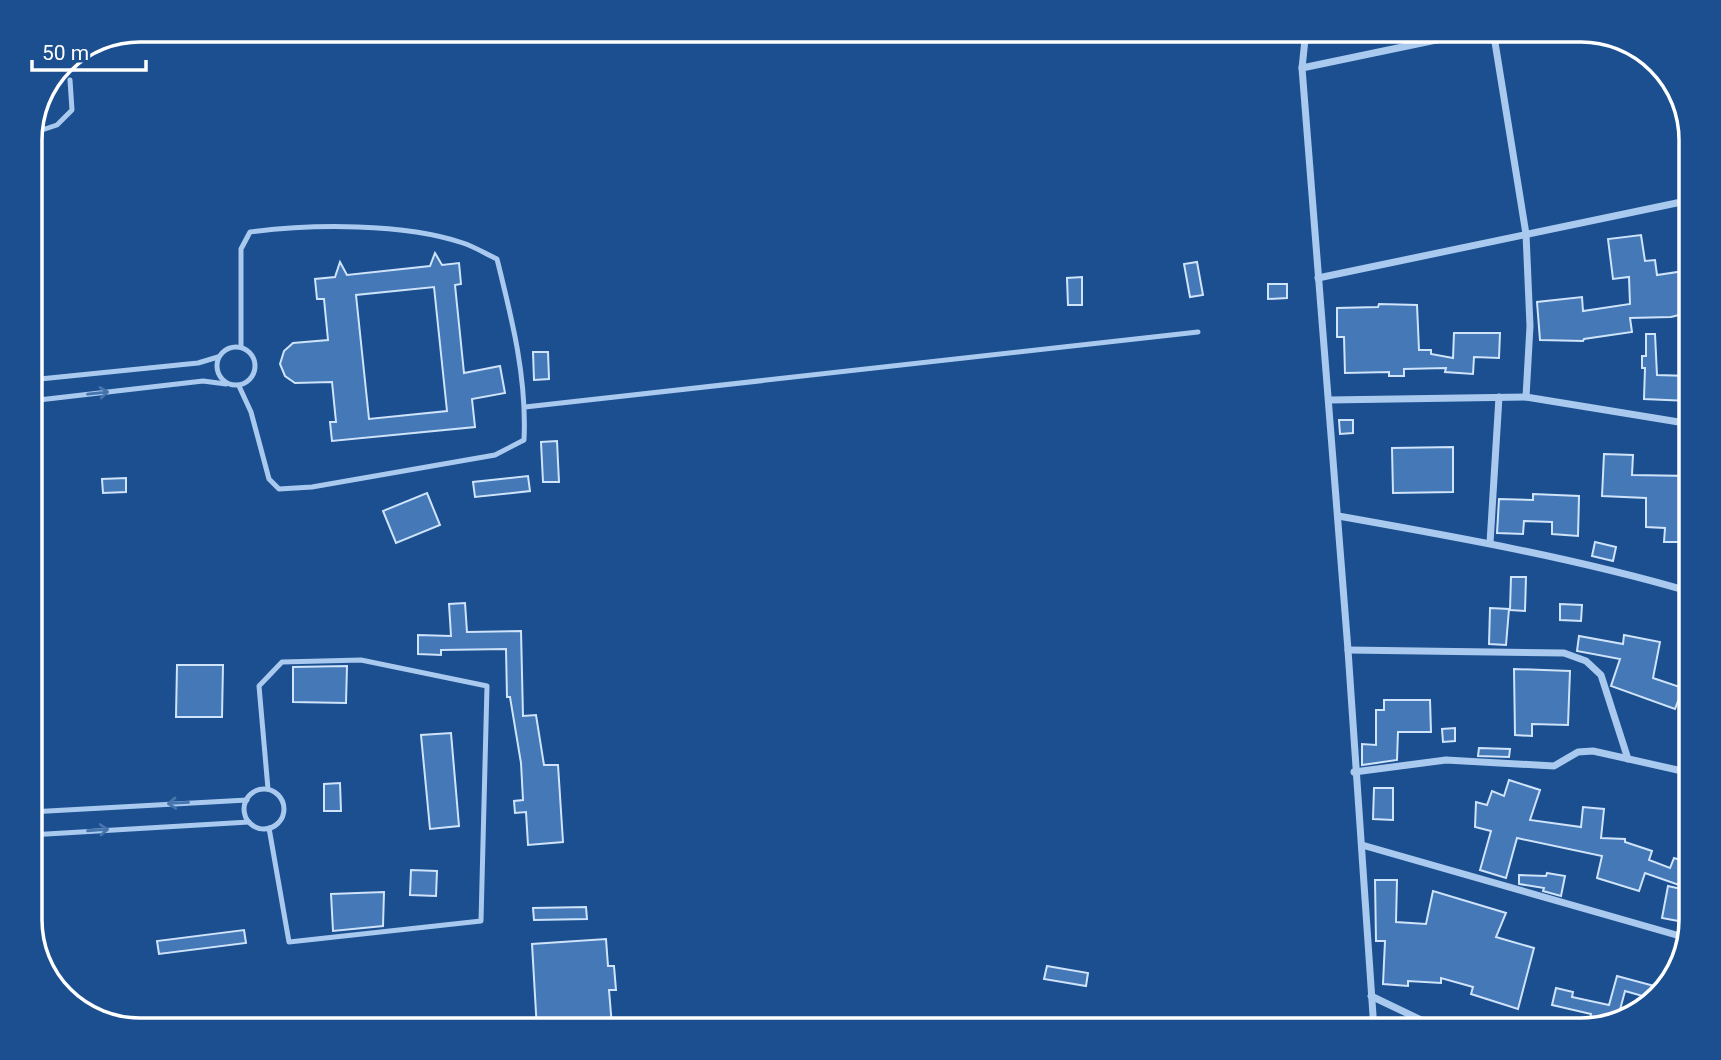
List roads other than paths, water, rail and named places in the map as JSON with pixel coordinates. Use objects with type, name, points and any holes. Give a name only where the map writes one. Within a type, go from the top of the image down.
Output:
[{"type":"street","points":[[1305,42],[1302,68],[1338,516],[1373,1018]]},
{"type":"street","points":[[1302,68],[1427,42]]},
{"type":"street","points":[[1495,42],[1526,234],[1530,326],[1526,397]]},
{"type":"street","points":[[1318,278],[1679,202]]},
{"type":"street","points":[[1490,543],[1500,397]]},
{"type":"street","points":[[1329,400],[1526,397],[1679,422]]},
{"type":"street","points":[[1338,516],[1490,543],[1679,589]]},
{"type":"street","points":[[1348,650],[1564,653],[1586,661],[1601,675],[1628,759]]},
{"type":"street","points":[[1354,772],[1446,760],[1554,766],[1577,752],[1593,751],[1679,770]]},
{"type":"street","points":[[1362,845],[1678,936]]},
{"type":"street","points":[[1371,996],[1417,1018]]},
{"type":"lane","points":[[42,130],[57,125],[72,110],[70,80]]},
{"type":"lane","points":[[239,386],[255,423],[269,479],[279,489],[312,487],[495,455],[524,440],[525,407],[514,328],[497,259],[464,243],[407,230],[279,228],[250,232],[241,249],[241,346]]},
{"type":"lane","points":[[525,407],[1198,332]]},
{"type":"lane","points":[[42,379],[198,363],[218,357],[228,348],[241,346],[252,354],[256,367],[251,379],[239,386],[203,381],[42,400]]},
{"type":"lane","points":[[218,357],[216,372],[226,384]]},
{"type":"lane","points":[[268,789],[259,686],[282,662],[361,660],[487,686],[481,921],[289,942],[269,828]]},
{"type":"lane","points":[[42,834],[249,822],[269,828],[280,821],[284,808],[279,796],[268,789],[255,791],[247,800],[245,815],[249,822]]},
{"type":"lane","points":[[42,811],[247,800]]}]
